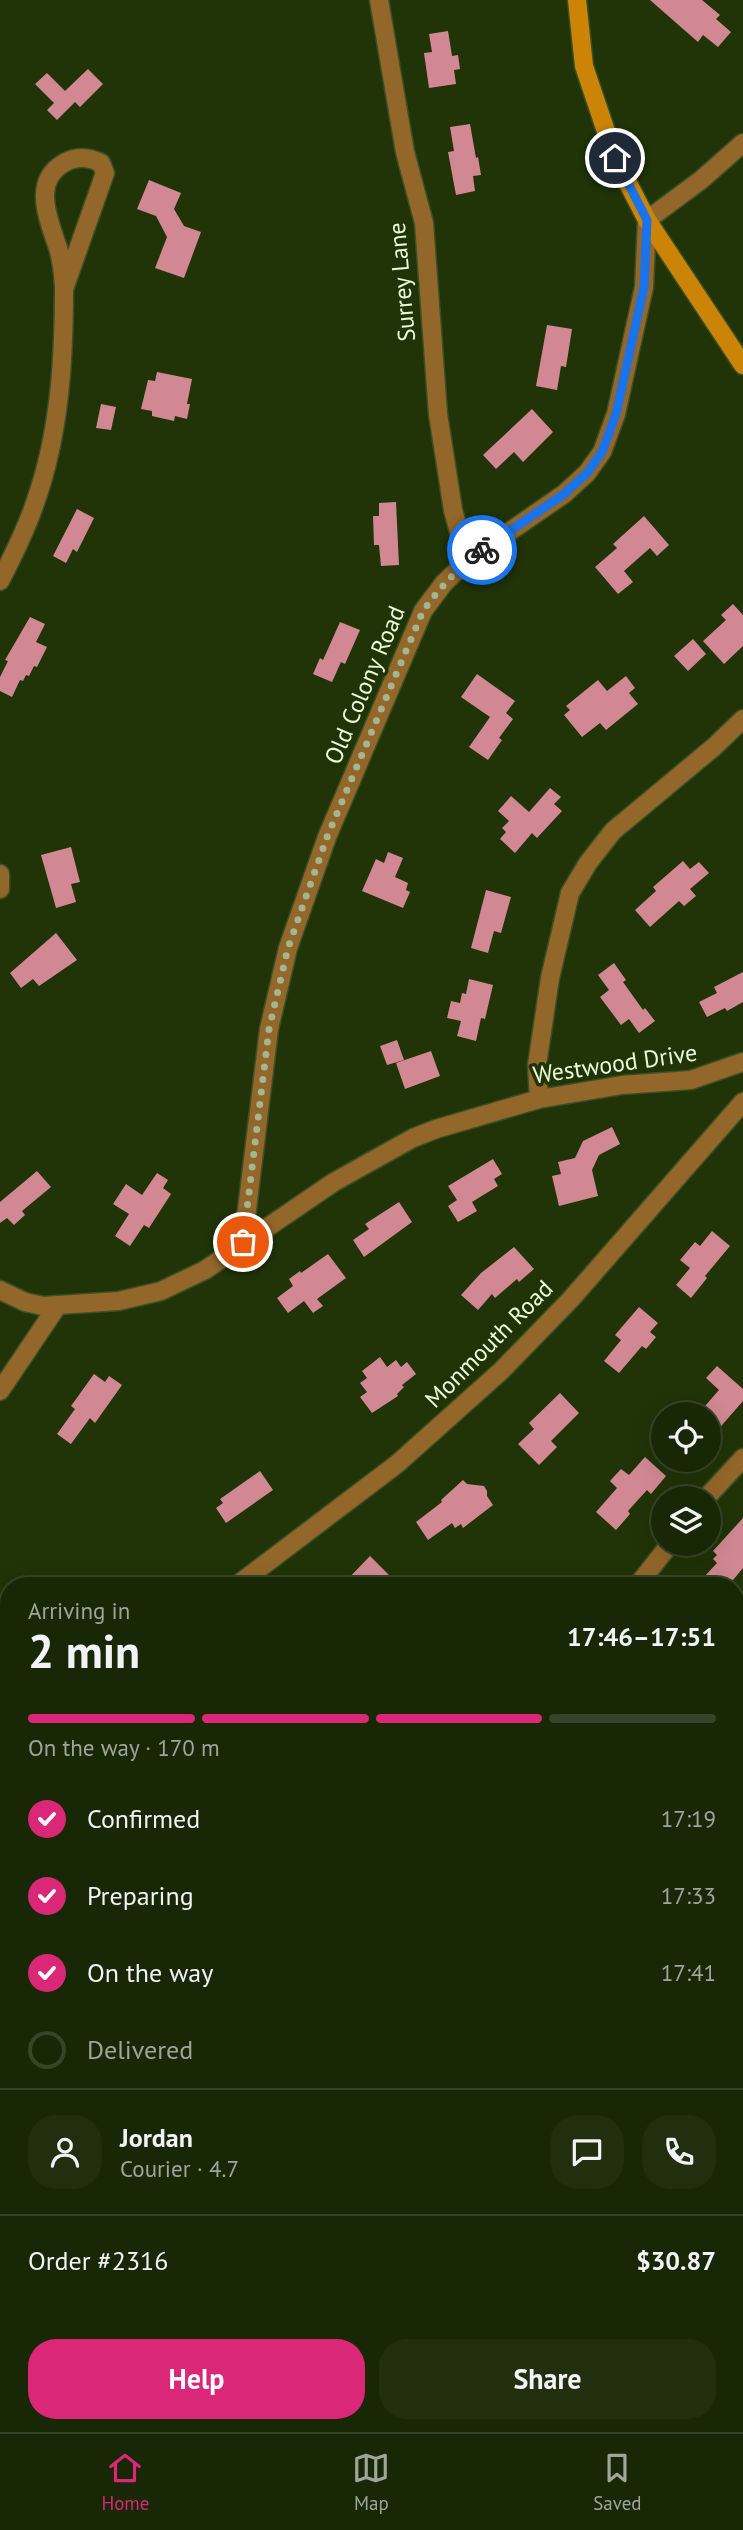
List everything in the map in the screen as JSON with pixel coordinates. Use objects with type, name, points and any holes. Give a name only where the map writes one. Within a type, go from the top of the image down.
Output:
[{"type":"main road","points":[[577,0],[583,66],[615,158],[647,220],[743,365]]},
{"type":"street","name":"Surrey Lane","points":[[379,0],[405,152],[424,223],[438,414],[453,510],[467,561]]},
{"type":"street","points":[[647,220],[701,180],[743,142]]},
{"type":"street","points":[[0,581],[35,504],[52,442],[61,382],[64,289],[62,265],[47,215],[45,186],[65,162],[91,159],[101,163],[105,173],[64,289]]},
{"type":"street","name":"Old Colony Road","points":[[243,1242],[269,1029],[297,918],[327,837],[423,611],[444,583],[467,561],[564,494],[587,473],[602,452],[616,414],[644,287],[647,220]]},
{"type":"street","points":[[539,1099],[537,1065],[550,978],[570,893],[588,863],[613,831],[715,746],[743,719]]},
{"type":"street","points":[[0,874],[0,889]]},
{"type":"street","name":"Westwood Drive","points":[[0,1290],[25,1302],[43,1306],[119,1301],[162,1291],[205,1270],[334,1182],[413,1139],[471,1118],[539,1099],[622,1085],[691,1080],[743,1062]]},
{"type":"street","name":"Monmouth Road","points":[[248,1577],[397,1464],[501,1371],[571,1299],[743,1102]]},
{"type":"street","points":[[0,1391],[58,1305]]},
{"type":"street","points":[[717,1486],[743,1458]]},
{"type":"street","points":[[644,1577],[661,1556]]},
{"type":"building","points":[[650,0],[702,0],[720,15],[716,19],[731,32],[718,47],[703,35],[698,42]]},
{"type":"building","points":[[448,31],[452,56],[458,55],[460,69],[454,70],[456,84],[429,88],[424,53],[432,52],[429,34]]},
{"type":"building","points":[[88,69],[103,84],[80,107],[75,102],[57,120],[47,110],[54,103],[35,84],[47,73],[65,91]]},
{"type":"building","points":[[470,124],[481,175],[473,176],[475,191],[456,195],[448,152],[454,151],[450,127]]},
{"type":"building","points":[[149,180],[181,193],[174,209],[184,226],[201,232],[184,278],[155,268],[167,237],[156,216],[137,209]]},
{"type":"building","points":[[547,325],[572,329],[566,367],[561,366],[557,390],[536,386]]},
{"type":"building","points":[[157,372],[192,379],[187,419],[175,416],[174,421],[152,416],[152,411],[141,409],[148,380],[155,381]]},
{"type":"building","points":[[101,404],[116,407],[111,430],[96,428]]},
{"type":"building","points":[[532,409],[553,432],[523,462],[514,452],[496,469],[483,455]]},
{"type":"building","points":[[396,502],[399,565],[381,566],[379,545],[374,545],[373,516],[379,516],[379,503]]},
{"type":"building","points":[[77,509],[94,518],[77,552],[73,549],[66,563],[53,556]]},
{"type":"building","points":[[644,516],[669,545],[657,556],[650,548],[624,571],[633,582],[618,594],[595,567],[617,548],[613,544]]},
{"type":"building","points":[[733,604],[743,615],[743,646],[724,664],[703,641],[726,620],[721,615]]},
{"type":"building","points":[[30,617],[45,624],[36,642],[47,647],[37,667],[34,666],[23,681],[20,680],[12,697],[0,691],[0,677],[8,661],[5,660]]},
{"type":"building","points":[[340,622],[360,630],[345,664],[341,662],[332,682],[313,674],[320,658],[323,660]]},
{"type":"building","points":[[693,639],[706,654],[688,671],[674,656]]},
{"type":"building","points":[[477,674],[515,701],[506,713],[513,719],[488,760],[469,747],[490,717],[461,697]]},
{"type":"building","points":[[626,676],[635,688],[629,693],[638,704],[606,730],[600,723],[582,737],[564,715],[570,710],[566,706],[598,680],[607,691]]},
{"type":"building","points":[[550,788],[561,797],[554,804],[562,811],[537,838],[532,833],[515,853],[500,839],[506,832],[502,828],[509,821],[498,811],[511,796],[529,812]]},
{"type":"building","points":[[71,847],[80,882],[71,884],[76,902],[56,908],[41,855]]},
{"type":"building","points":[[388,852],[403,858],[395,877],[408,883],[406,890],[410,892],[403,908],[362,891],[376,859],[384,863]]},
{"type":"building","points":[[683,861],[690,869],[699,862],[709,873],[690,889],[696,896],[684,906],[679,901],[650,927],[635,910],[656,891],[653,887]]},
{"type":"building","points":[[486,890],[511,897],[501,933],[494,931],[488,953],[471,948]]},
{"type":"building","points":[[56,933],[77,960],[39,986],[33,979],[21,988],[10,973]]},
{"type":"building","points":[[614,963],[626,980],[623,982],[643,1010],[645,1008],[655,1021],[639,1033],[629,1019],[621,1025],[600,997],[609,990],[598,975]]},
{"type":"building","points":[[743,972],[743,1002],[727,1011],[725,1008],[707,1017],[699,1002],[717,993],[714,987]]},
{"type":"building","points":[[469,979],[493,985],[485,1019],[481,1018],[476,1041],[457,1036],[461,1021],[447,1018],[451,1001],[460,1003],[462,993],[466,994]]},
{"type":"building","points":[[397,1040],[404,1060],[387,1065],[380,1046]]},
{"type":"building","points":[[431,1051],[440,1076],[405,1089],[396,1063]]},
{"type":"building","points":[[612,1127],[620,1144],[599,1155],[592,1170],[598,1196],[559,1206],[552,1176],[561,1174],[558,1162],[575,1158],[583,1141]]},
{"type":"building","points":[[493,1159],[502,1174],[494,1179],[498,1186],[472,1202],[477,1211],[458,1222],[448,1206],[457,1200],[448,1186]]},
{"type":"building","points":[[37,1171],[51,1187],[22,1211],[25,1215],[14,1225],[7,1218],[0,1223],[0,1202]]},
{"type":"building","points":[[157,1173],[168,1180],[163,1188],[171,1194],[149,1228],[144,1225],[130,1246],[115,1236],[129,1214],[113,1204],[126,1184],[142,1195]]},
{"type":"building","points":[[399,1202],[412,1222],[364,1257],[353,1240],[369,1229],[365,1224]]},
{"type":"building","points":[[712,1231],[730,1246],[691,1298],[676,1285],[690,1268],[680,1260],[695,1242],[700,1246]]},
{"type":"building","points":[[514,1247],[534,1269],[519,1282],[517,1279],[495,1298],[492,1294],[478,1310],[461,1295],[481,1273]]},
{"type":"building","points":[[328,1254],[346,1278],[317,1299],[323,1306],[313,1313],[304,1301],[288,1313],[277,1298],[293,1286],[289,1279]]},
{"type":"building","points":[[639,1307],[658,1323],[650,1332],[656,1337],[646,1349],[642,1346],[619,1373],[604,1361],[621,1340],[615,1335]]},
{"type":"building","points":[[380,1357],[387,1367],[396,1360],[401,1367],[407,1362],[416,1374],[402,1385],[404,1387],[398,1396],[372,1413],[360,1397],[367,1392],[360,1383],[367,1378],[362,1371]]},
{"type":"building","points":[[717,1366],[743,1389],[743,1401],[721,1426],[721,1402],[708,1402],[719,1390],[706,1378]]},
{"type":"building","points":[[94,1374],[105,1382],[109,1376],[122,1385],[95,1423],[90,1418],[71,1444],[57,1434],[75,1409],[71,1406]]},
{"type":"building","points":[[560,1393],[579,1413],[551,1441],[557,1447],[539,1465],[518,1444],[534,1429],[529,1423]]},
{"type":"building","points":[[645,1457],[651,1462],[651,1472],[662,1472],[666,1476],[658,1486],[651,1486],[651,1494],[647,1490],[628,1511],[630,1514],[616,1530],[596,1512],[617,1488],[610,1481],[621,1469],[629,1475]]},
{"type":"building","points":[[260,1471],[273,1490],[226,1523],[216,1508],[223,1503],[220,1499]]},
{"type":"building","points":[[463,1480],[467,1484],[484,1486],[493,1505],[463,1528],[461,1524],[455,1528],[452,1523],[428,1540],[416,1522],[442,1502],[441,1500]]},
{"type":"building","points":[[743,1518],[743,1568],[736,1577],[704,1577],[717,1563],[713,1559],[721,1556],[721,1542]]},
{"type":"building","points":[[370,1556],[391,1577],[350,1577]]},
{"type":"way so far","points":[[243,1242],[269,1029],[288,948],[307,889],[423,611],[444,583],[482,550]]},
{"type":"route","points":[[482,550],[564,494],[587,473],[602,452],[616,414],[644,287],[647,220],[615,158]]}]
